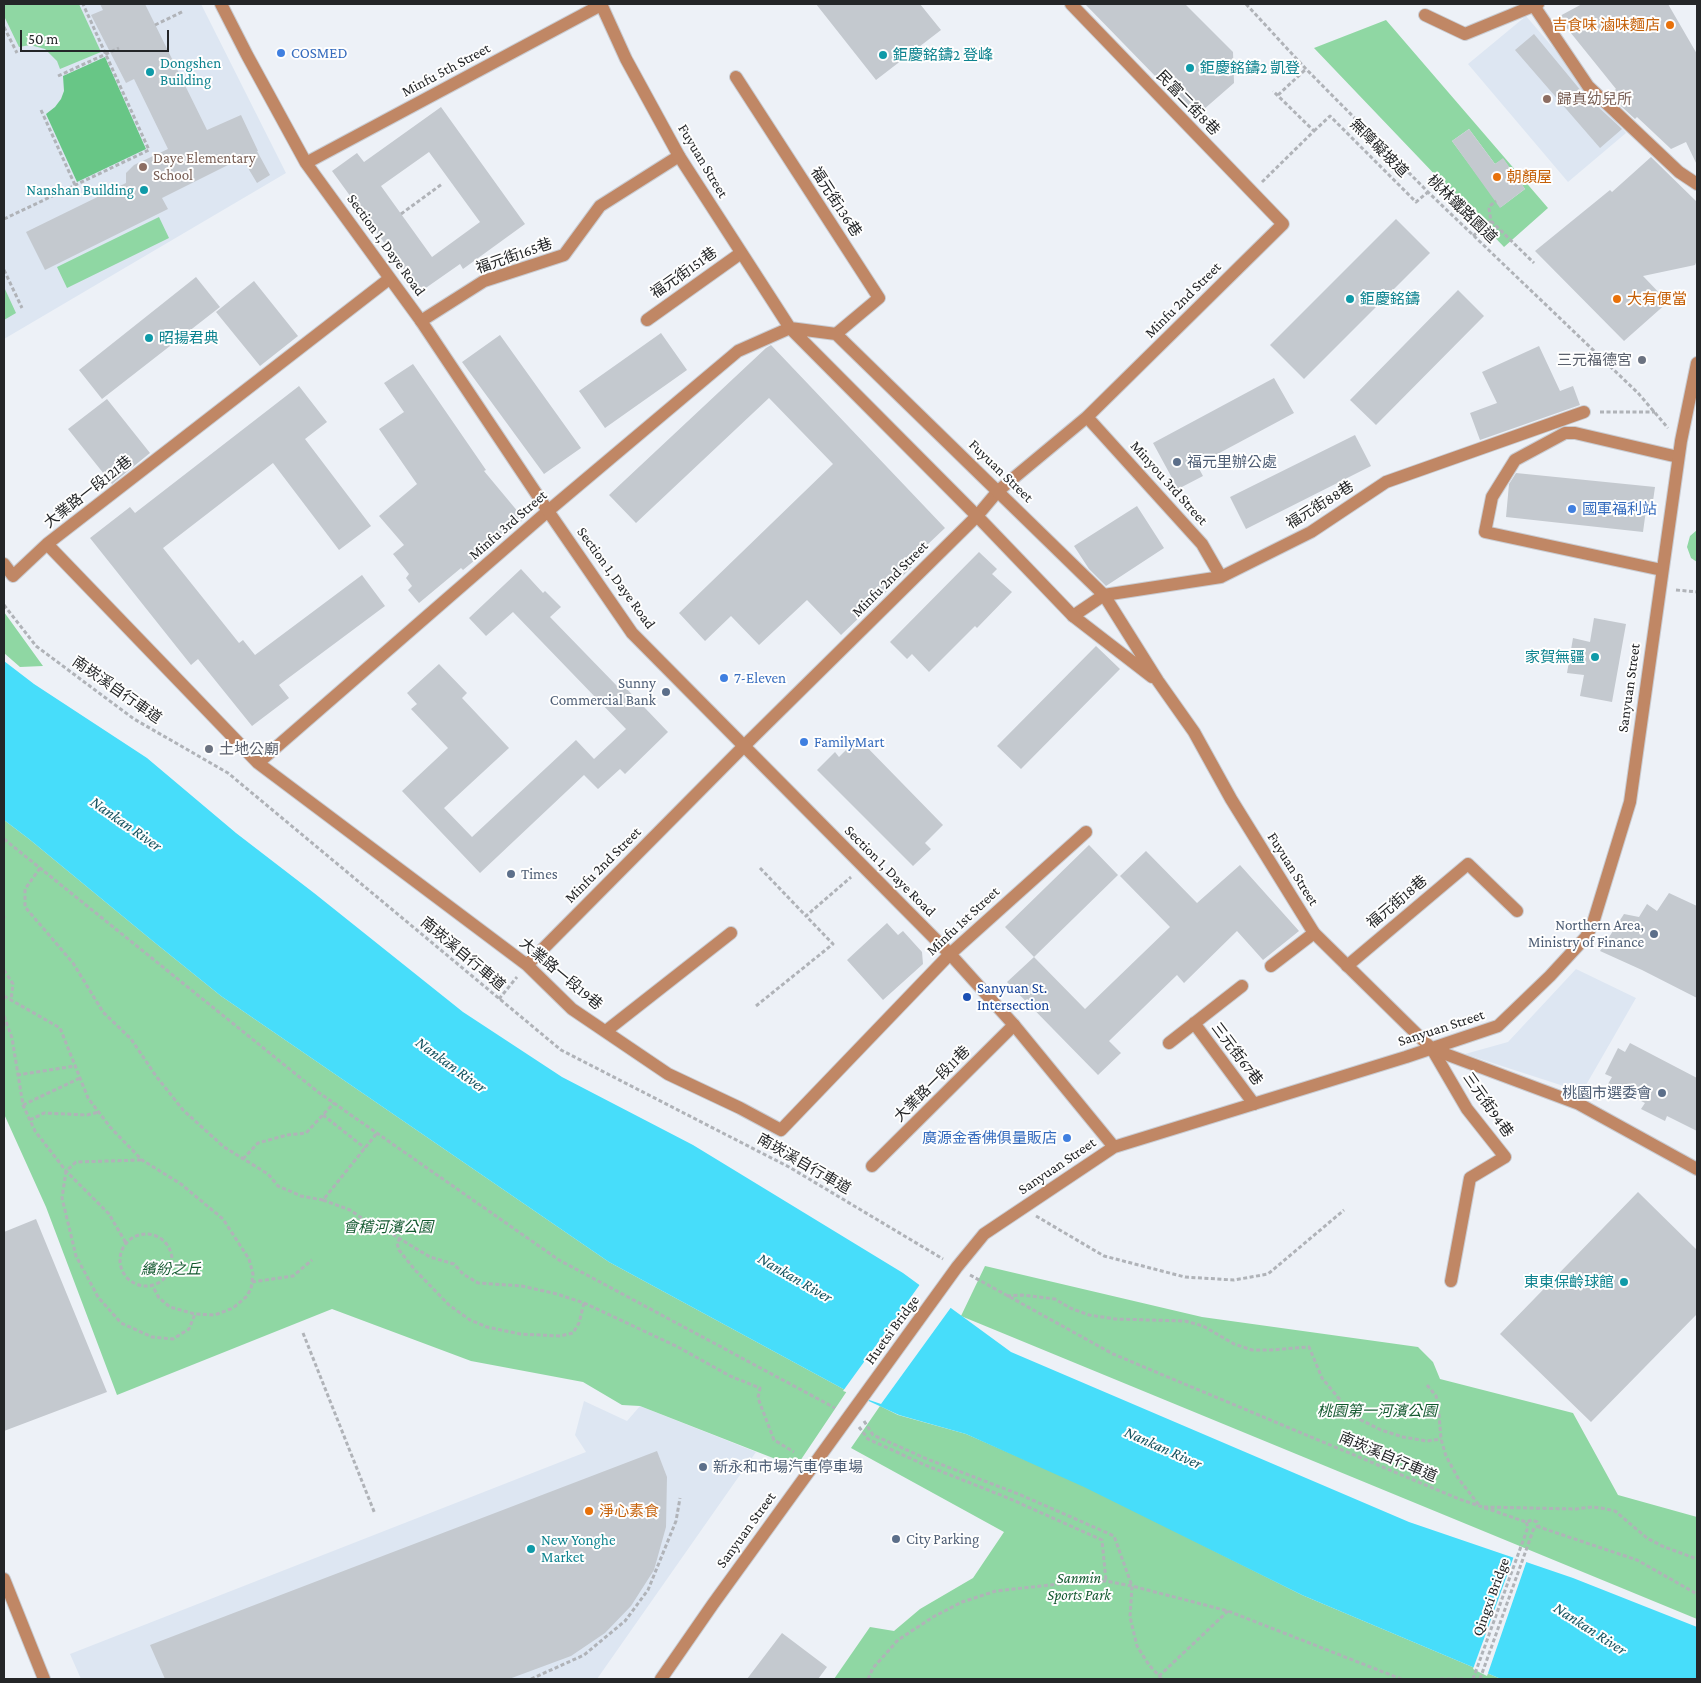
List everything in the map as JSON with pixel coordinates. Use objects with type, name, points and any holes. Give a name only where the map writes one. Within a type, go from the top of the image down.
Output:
[{"type":"street","name":"Section 1, Daye Road","points":[[221,4],[306,163],[421,321],[548,512],[632,633],[950,954],[1014,1025],[1114,1147]]},
{"type":"street","name":"Minfu 5th Street","points":[[306,163],[601,4]]},
{"type":"street","name":"Fuyuan Street","points":[[601,4],[626,59],[679,156],[790,328],[977,516],[1072,616],[1158,681]]},
{"type":"street","name":"民富二街8巷","points":[[1070,4],[1283,224]]},
{"type":"street","points":[[1424,15],[1465,34],[1536,5],[1588,86],[1679,172],[1697,184]]},
{"type":"street","name":"福元街136巷","points":[[736,77],[879,298],[836,334]]},
{"type":"street","name":"福元街165巷","points":[[421,321],[484,280],[564,256],[600,206],[679,156]]},
{"type":"street","name":"Minfu 2nd Street","points":[[527,966],[744,746],[977,516],[998,491],[1087,417],[1283,224]]},
{"type":"street","name":"福元街151巷","points":[[647,320],[741,253]]},
{"type":"street","name":"大業路一段121巷","points":[[258,763],[47,544],[390,279]]},
{"type":"street","points":[[790,328],[836,334]]},
{"type":"street","name":"Minfu 3rd Street","points":[[258,763],[548,512],[738,351],[790,328]]},
{"type":"street","name":"Fuyuan Street","points":[[836,334],[1104,595],[1158,681],[1194,732],[1231,799],[1314,933],[1432,1049]]},
{"type":"street","name":"Sanyuan Street","points":[[951,1276],[984,1234],[1114,1147],[1432,1049],[1498,1026],[1550,976],[1582,941],[1593,923],[1630,802],[1678,457],[1697,362]]},
{"type":"street","name":"福元街88巷","points":[[1072,616],[1104,595],[1221,576],[1311,532],[1386,482],[1584,412]]},
{"type":"street","name":"Minyou 3rd Street","points":[[1087,417],[1202,544],[1221,576]]},
{"type":"street","points":[[1560,420],[1565,433]]},
{"type":"street","points":[[1662,570],[1485,532],[1492,497],[1515,460],[1565,433],[1576,433],[1678,457]]},
{"type":"street","points":[[4,564],[13,576],[47,544]]},
{"type":"street","name":"大業路一段19巷","points":[[258,763],[527,966],[572,1009],[668,1074],[740,1108],[781,1130],[868,1040]]},
{"type":"street","name":"Minfu 1st Street","points":[[868,1040],[950,954],[1086,832]]},
{"type":"street","name":"福元街18巷","points":[[1347,966],[1468,864],[1517,910]]},
{"type":"street","points":[[606,1031],[731,933]]},
{"type":"street","points":[[1271,966],[1314,933]]},
{"type":"street","name":"三元街67巷","points":[[1169,1043],[1242,986]]},
{"type":"street","name":"三元街67巷","points":[[1194,1023],[1254,1104]]},
{"type":"street","name":"大業路一段11巷","points":[[872,1166],[1014,1025]]},
{"type":"street","points":[[1432,1049],[1579,1104],[1697,1169]]},
{"type":"street","name":"三元街94巷","points":[[1432,1049],[1467,1109],[1505,1157],[1470,1178],[1451,1281]]},
{"type":"street","name":"Huetsi Bridge","points":[[855,1408],[951,1276]]},
{"type":"street","name":"Sanyuan Street","points":[[661,1679],[855,1408]]},
{"type":"street","points":[[4,1578],[44,1679]]},
{"type":"path","points":[[4,219],[149,150],[83,4]]},
{"type":"path","name":"桃林鐵路園道","points":[[1246,4],[1306,69],[1428,192],[1638,393],[1667,427]]},
{"type":"path","points":[[155,24],[184,11]]},
{"type":"path","points":[[4,27],[17,53]]},
{"type":"path","points":[[58,76],[119,48]]},
{"type":"path","points":[[1278,96],[1306,69]]},
{"type":"path","points":[[1273,91],[1314,131]]},
{"type":"path","points":[[41,110],[75,186]]},
{"type":"path","name":"無障礙坡道","points":[[1252,192],[1330,116],[1416,202],[1428,192]]},
{"type":"path","points":[[401,214],[442,184]]},
{"type":"path","points":[[1496,201],[1489,209],[1491,221],[1534,263]]},
{"type":"path","points":[[1473,236],[1491,221]]},
{"type":"path","points":[[4,270],[22,308]]},
{"type":"path","points":[[1584,412],[1655,412]]},
{"type":"path","points":[[1670,590],[1697,592]]},
{"type":"path","name":"南崁溪自行車道","points":[[4,605],[36,646],[134,719],[228,773],[561,1050],[789,1167],[948,1262]]},
{"type":"path","points":[[4,839],[313,1088],[559,1260],[855,1408],[873,1434],[927,1459],[1021,1495],[1114,1536],[1132,1586],[1130,1617],[1137,1646],[1161,1678],[1228,1611]]},
{"type":"path","points":[[806,916],[863,867]]},
{"type":"path","points":[[40,868],[25,889],[25,907],[72,963],[103,1012],[131,1039],[156,1076],[183,1110],[224,1147],[268,1174],[278,1186],[301,1196],[323,1200],[350,1210],[369,1223],[400,1238],[430,1257],[454,1264],[463,1274],[478,1283],[522,1286],[558,1294],[584,1303],[670,1343],[730,1376],[760,1388],[758,1398],[774,1440],[794,1452]]},
{"type":"path","points":[[756,1006],[833,944],[760,868]]},
{"type":"path","points":[[499,998],[527,966]]},
{"type":"path","points":[[4,970],[13,984],[11,1000]]},
{"type":"path","points":[[4,996],[60,1028],[88,1098],[98,1112],[142,1160],[181,1184],[223,1218],[249,1259],[253,1274],[251,1289],[246,1297],[232,1308],[215,1315],[195,1314],[170,1306],[159,1298],[152,1285]]},
{"type":"path","points":[[4,1016],[12,1038],[23,1105],[36,1132],[66,1171],[109,1214],[126,1243]]},
{"type":"path","points":[[17,1075],[75,1066]]},
{"type":"path","points":[[23,1105],[80,1078]]},
{"type":"path","points":[[242,1159],[258,1143],[287,1135],[306,1133],[334,1103]]},
{"type":"path","points":[[30,1120],[44,1113],[87,1115],[98,1112]]},
{"type":"path","points":[[324,1115],[365,1148]]},
{"type":"path","points":[[323,1200],[377,1133]]},
{"type":"path","points":[[142,1160],[76,1162],[66,1171],[62,1198],[76,1256],[98,1297],[122,1324],[152,1337],[173,1339],[189,1329],[195,1314]]},
{"type":"path","points":[[1023,1208],[1104,1256],[1185,1277],[1234,1280],[1268,1274],[1344,1210]]},
{"type":"path","points":[[141,1234],[149,1234],[164,1241],[172,1257],[167,1275],[160,1282],[152,1285],[142,1286],[126,1277],[120,1260],[126,1243],[141,1234]]},
{"type":"path","points":[[400,1238],[397,1243],[399,1250],[414,1270],[449,1305],[470,1320],[487,1327],[520,1334],[560,1336],[573,1333],[579,1322],[584,1303]]},
{"type":"path","points":[[252,1282],[293,1276],[312,1260]]},
{"type":"path","name":"南崁溪自行車道","points":[[966,1272],[1113,1354],[1459,1499],[1526,1522],[1532,1520],[1538,1526],[1637,1560],[1697,1594]]},
{"type":"path","points":[[1006,1296],[1022,1295],[1055,1299],[1070,1308],[1090,1315],[1115,1320],[1185,1320],[1203,1326],[1234,1344],[1252,1350],[1309,1347],[1322,1378],[1359,1419],[1381,1430],[1403,1436],[1427,1441],[1441,1440]]},
{"type":"path","points":[[303,1333],[375,1514]]},
{"type":"path","points":[[1427,1385],[1436,1396],[1438,1403],[1441,1440],[1446,1456],[1458,1478],[1480,1506],[1576,1509],[1592,1507],[1615,1511],[1647,1538],[1662,1546],[1697,1559]]},
{"type":"path","points":[[855,1408],[868,1439],[1102,1540],[1106,1581]]},
{"type":"path","points":[[531,1679],[584,1655],[625,1621],[648,1590],[676,1521],[680,1498]]},
{"type":"path","name":"Qingxi Bridge","points":[[1473,1679],[1528,1527],[1526,1522]]},
{"type":"path","name":"Qingxi Bridge","points":[[1480,1679],[1534,1528],[1538,1526]]},
{"type":"path","points":[[868,1679],[874,1668],[898,1640],[933,1617],[962,1602],[996,1591],[1077,1582],[1106,1581],[1228,1611],[1401,1679]]},
{"type":"path","points":[[1440,1679],[1463,1679]]},
{"type":"shaded area","name":"Daye Elementary School","points":[[4,4],[201,4],[286,173],[4,339]]},
{"type":"shaded area","name":"歸真幼兒所","points":[[1526,16],[1626,133],[1568,182],[1468,64]]},
{"type":"shaded area","points":[[1576,969],[1636,998],[1582,1092],[1465,1054],[1508,1042]]},
{"type":"shaded area","name":"New Yonghe Market","points":[[584,1401],[627,1421],[640,1406],[756,1452],[597,1679],[81,1679],[70,1654],[586,1452],[575,1435]]},
{"type":"green space","points":[[4,4],[79,4],[101,52],[60,69],[57,61],[45,49],[30,45],[19,47],[4,16]]},
{"type":"green space","points":[[1386,20],[1548,208],[1504,247],[1314,48]],"holes":[[[1469,129],[1495,164],[1503,159],[1525,189],[1501,207],[1452,141]]]},
{"type":"green space","points":[[105,57],[146,149],[77,182],[46,114],[61,99],[64,91],[63,76]]},
{"type":"green space","points":[[159,217],[169,238],[67,288],[57,267]]},
{"type":"green space","points":[[4,287],[16,313],[4,320]]},
{"type":"green space","points":[[1697,530],[1697,562],[1691,558],[1687,547],[1690,536]]},
{"type":"green space","points":[[4,612],[43,666],[20,667],[4,653]]},
{"type":"green space","name":"會稽河濱公園","points":[[4,820],[221,996],[609,1262],[847,1391],[796,1467],[640,1406],[622,1405],[583,1382],[471,1361],[332,1309],[117,1395],[46,1207],[4,1114]]},
{"type":"green space","name":"桃園第一河濱公園","points":[[985,1266],[1202,1317],[1418,1347],[1433,1362],[1440,1379],[1573,1413],[1618,1495],[1697,1517],[1697,1619],[961,1316]]},
{"type":"green space","name":"Sanmin Sports Park","points":[[880,1406],[898,1415],[966,1434],[1083,1485],[1302,1595],[1501,1679],[834,1679],[870,1627],[894,1631],[920,1609],[973,1578],[1004,1532],[851,1448]]},
{"type":"water","name":"Nankan River","points":[[4,661],[34,684],[147,758],[236,833],[463,1012],[562,1077],[693,1145],[903,1273],[1011,1352],[1409,1522],[1573,1578],[1697,1627],[1697,1679],[1501,1679],[1302,1595],[1084,1487],[966,1434],[899,1415],[847,1391],[609,1262],[221,996],[4,820]]},
{"type":"pier","points":[[921,1283],[952,1306],[881,1404],[843,1391]]},
{"type":"pier","points":[[1514,1556],[1527,1560],[1487,1676],[1473,1669]]},
{"type":"building","points":[[100,4],[145,4],[207,130],[241,115],[270,175],[257,183],[242,158],[162,198],[168,209],[45,270],[26,232],[126,183],[126,173],[134,165],[168,149],[134,79],[126,83],[91,15],[103,10]]},
{"type":"building","name":"鉅慶銘鑄2 登峰","points":[[816,4],[920,4],[941,30],[876,80]]},
{"type":"building","name":"鉅慶銘鑄2 凱登","points":[[1085,4],[1185,4],[1233,52],[1234,83],[1195,117]]},
{"type":"building","points":[[1582,4],[1668,4],[1697,54],[1697,165],[1686,142],[1671,149],[1637,117],[1635,119],[1609,95],[1616,89],[1558,17]]},
{"type":"building","points":[[1534,34],[1582,92],[1622,129],[1600,148],[1515,50]]},
{"type":"building","points":[[441,107],[525,224],[463,269],[460,264],[420,292],[332,171],[357,153],[364,162]],"holes":[[[429,152],[480,222],[432,257],[381,186]]]},
{"type":"building","name":"朝顏屋","points":[[1469,129],[1495,164],[1503,158],[1525,189],[1500,208],[1452,141]]},
{"type":"building","points":[[1651,157],[1697,202],[1697,260],[1695,265],[1643,276],[1668,302],[1624,341],[1535,251],[1610,190],[1612,192]]},
{"type":"building","name":"鉅慶銘鑄","points":[[1396,219],[1430,253],[1304,379],[1270,345]]},
{"type":"building","name":"昭揚君典","points":[[196,277],[220,307],[102,399],[79,370]]},
{"type":"building","name":"昭揚君典","points":[[254,281],[298,336],[260,366],[216,312]]},
{"type":"building","name":"鉅慶銘鑄","points":[[1458,290],[1484,316],[1376,425],[1350,400]]},
{"type":"building","points":[[661,333],[687,370],[605,428],[579,391]]},
{"type":"building","points":[[500,335],[581,448],[544,474],[462,362]]},
{"type":"building","points":[[771,345],[945,528],[908,563],[912,567],[841,635],[807,600],[759,645],[731,616],[705,641],[679,613],[833,464],[769,398],[636,523],[609,495]]},
{"type":"building","points":[[1539,346],[1560,391],[1573,386],[1580,405],[1480,440],[1470,413],[1497,403],[1482,372]]},
{"type":"building","points":[[413,364],[486,470],[484,471],[524,519],[463,570],[461,568],[419,603],[408,590],[412,586],[406,578],[409,574],[393,554],[404,545],[379,516],[417,484],[379,429],[404,412],[384,383]]},
{"type":"building","points":[[1274,378],[1294,413],[1197,465],[1203,476],[1178,489],[1153,443]]},
{"type":"building","points":[[299,386],[327,422],[305,439],[371,526],[339,550],[273,463],[163,548],[239,643],[243,640],[255,655],[362,575],[385,606],[279,685],[289,698],[252,726],[198,659],[191,665],[90,538],[130,507],[135,513]]},
{"type":"building","points":[[107,399],[150,453],[112,484],[68,429]]},
{"type":"building","points":[[1355,435],[1371,466],[1246,529],[1230,497]]},
{"type":"building","points":[[1516,473],[1655,487],[1652,508],[1646,510],[1643,532],[1506,517],[1509,484]]},
{"type":"building","points":[[1137,506],[1164,548],[1106,586],[1089,569],[1074,546]]},
{"type":"building","points":[[979,552],[997,569],[992,574],[1012,592],[977,628],[975,626],[929,672],[912,654],[907,659],[890,642]]},
{"type":"building","points":[[521,569],[543,593],[545,591],[561,607],[550,617],[618,687],[622,684],[668,732],[625,774],[620,769],[598,789],[584,775],[480,873],[402,791],[448,748],[411,709],[417,704],[407,693],[439,664],[467,693],[462,698],[509,748],[444,808],[472,837],[576,740],[594,759],[626,729],[513,612],[486,636],[469,618]]},
{"type":"building","name":"家賀無疆","points":[[1594,618],[1626,624],[1612,702],[1580,696],[1584,675],[1567,673],[1573,638],[1590,642]]},
{"type":"building","points":[[1096,646],[1120,669],[1021,769],[997,746]]},
{"type":"building","points":[[858,738],[943,825],[925,843],[931,849],[913,866],[817,770],[835,752],[839,757]]},
{"type":"building","points":[[1089,845],[1118,875],[1034,957],[1005,927]]},
{"type":"building","points":[[1146,851],[1197,903],[1240,865],[1299,931],[1263,960],[1237,931],[1184,983],[1177,975],[1109,1041],[1121,1053],[1098,1075],[1007,982],[1034,957],[1085,1009],[1170,927],[1120,876]]},
{"type":"building","name":"Northern Area, Ministry of Finance","points":[[1669,893],[1697,906],[1697,998],[1600,951],[1624,914],[1639,917],[1647,904],[1657,911]]},
{"type":"building","points":[[887,923],[898,935],[903,931],[922,952],[923,964],[883,1000],[847,960]]},
{"type":"building","name":"桃園市選委會","points":[[1630,1043],[1697,1078],[1697,1131],[1667,1116],[1665,1121],[1641,1109],[1645,1103],[1608,1084],[1612,1077],[1605,1074],[1618,1048],[1625,1052]]},
{"type":"building","name":"東東保齡球館","points":[[1638,1192],[1697,1250],[1697,1314],[1591,1422],[1500,1334]]},
{"type":"building","points":[[36,1219],[107,1392],[4,1431],[4,1232]]},
{"type":"building","name":"New Yonghe Market","points":[[657,1451],[667,1477],[666,1527],[654,1570],[631,1606],[605,1633],[571,1656],[509,1679],[165,1679],[150,1645]]},
{"type":"building","points":[[782,1633],[827,1667],[818,1679],[747,1679]]},
{"type":"place","name":"吉食味 滷味麵店","points":[[1670,25]]},
{"type":"place","name":"COSMED","points":[[281,53]]},
{"type":"place","name":"鉅慶銘鑄2 登峰","points":[[883,55]]},
{"type":"place","name":"鉅慶銘鑄2 凱登","points":[[1190,68]]},
{"type":"place","name":"Dongshen Building","points":[[150,72]]},
{"type":"place","name":"歸真幼兒所","points":[[1547,99]]},
{"type":"place","name":"Daye Elementary School","points":[[143,167]]},
{"type":"place","name":"朝顏屋","points":[[1497,177]]},
{"type":"place","name":"Nanshan Building","points":[[144,190]]},
{"type":"place","name":"鉅慶銘鑄","points":[[1350,299]]},
{"type":"place","name":"大有便當","points":[[1617,299]]},
{"type":"place","name":"昭揚君典","points":[[149,338]]},
{"type":"place","name":"三元福德宮","points":[[1642,360]]},
{"type":"place","name":"福元里辦公處","points":[[1177,462]]},
{"type":"place","name":"國軍福利站","points":[[1572,509]]},
{"type":"place","name":"家賀無疆","points":[[1595,657]]},
{"type":"place","name":"7-Eleven","points":[[724,678]]},
{"type":"place","name":"Sunny Commercial Bank","points":[[666,692]]},
{"type":"place","name":"FamilyMart","points":[[804,742]]},
{"type":"place","name":"土地公廟","points":[[209,749]]},
{"type":"place","name":"Times","points":[[511,874]]},
{"type":"place","name":"Northern Area, Ministry of Finance","points":[[1654,934]]},
{"type":"place","name":"Sanyuan St. Intersection","points":[[967,997]]},
{"type":"place","name":"桃園市選委會","points":[[1662,1093]]},
{"type":"place","name":"廣源金香佛俱量販店","points":[[1067,1138]]},
{"type":"place","name":"東東保齡球館","points":[[1624,1282]]},
{"type":"place","name":"新永和市場汽車停車場","points":[[703,1467]]},
{"type":"place","name":"淨心素食","points":[[589,1511]]},
{"type":"place","name":"City Parking","points":[[896,1539]]},
{"type":"place","name":"New Yonghe Market","points":[[531,1549]]},
{"type":"park label","name":"繽紛之丘","points":[[171,1269]]}]
